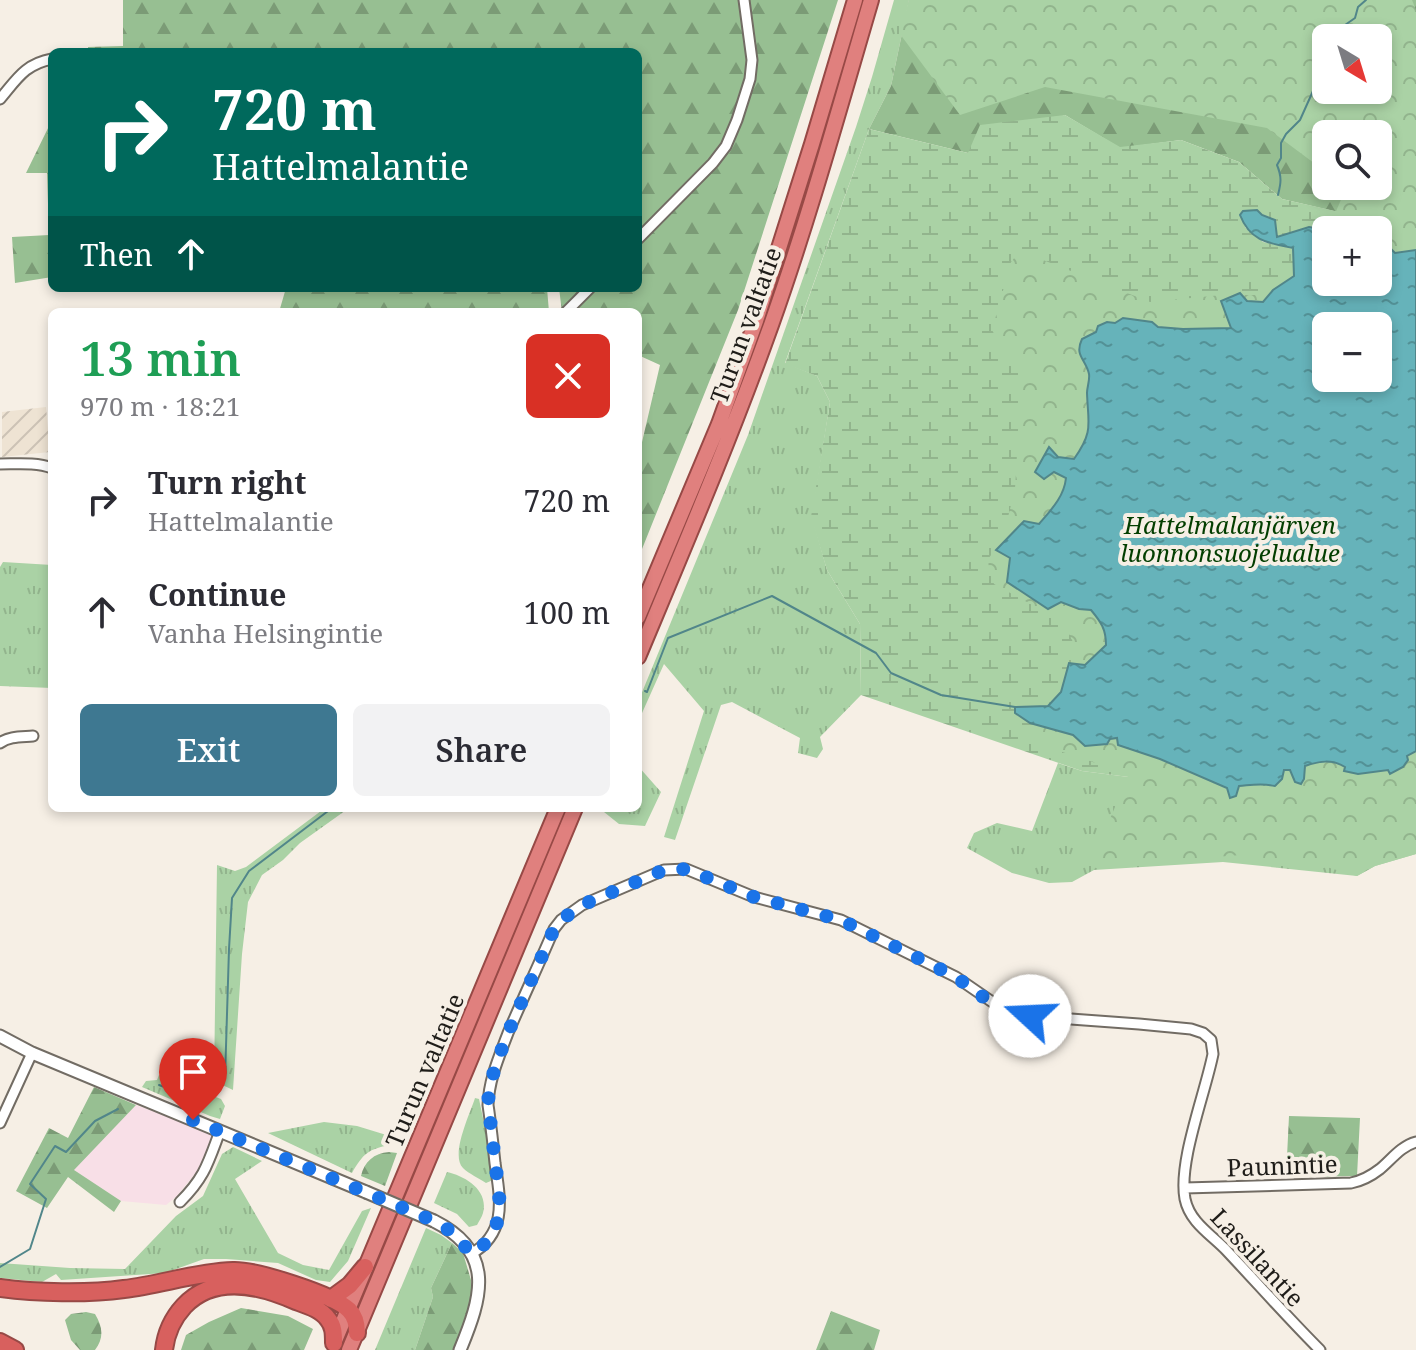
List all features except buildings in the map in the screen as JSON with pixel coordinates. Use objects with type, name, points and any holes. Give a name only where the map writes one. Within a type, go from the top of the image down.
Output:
[{"type":"highway","name":"Turun valtatie","points":[[642,607],[719,424],[756,321],[855,0]]},
{"type":"highway","name":"Turun valtatie","points":[[642,647],[766,337],[793,260],[871,0]]},
{"type":"highway","name":"Turun valtatie","points":[[338,1348],[348,1309],[365,1267],[556,812]]},
{"type":"highway","name":"Turun valtatie","points":[[338,1348],[357,1333],[573,812]]},
{"type":"highway","points":[[331,1299],[350,1285],[365,1267]]},
{"type":"highway","points":[[0,1288],[95,1292],[236,1270],[255,1273],[331,1299],[348,1309],[356,1320],[357,1333]]},
{"type":"highway","points":[[164,1350],[170,1324],[190,1300],[202,1291],[234,1285],[279,1293],[319,1311],[332,1325],[338,1348]]},
{"type":"highway","points":[[0,1342],[15,1350]]},
{"type":"street","points":[[642,235],[726,146],[750,79],[752,60],[744,0]]},
{"type":"street","points":[[0,99],[27,69],[48,60]]},
{"type":"street","points":[[570,308],[586,292]]},
{"type":"street","points":[[0,464],[48,466]]},
{"type":"street","points":[[0,743],[2,740],[33,736]]},
{"type":"street","name":"Lassilantie","points":[[471,1254],[491,1236],[499,1213],[488,1105],[493,1072],[554,929],[582,905],[664,870],[686,869],[754,897],[841,920],[956,977],[1001,1008],[1019,1014],[1191,1029],[1203,1033],[1211,1040],[1213,1054],[1187,1160],[1186,1204],[1200,1227],[1225,1249],[1320,1350]]},
{"type":"street","points":[[0,1036],[32,1053],[434,1221],[454,1233],[471,1254],[480,1277],[474,1317],[460,1350]]},
{"type":"street","points":[[0,1123],[32,1053]]},
{"type":"street","points":[[180,1202],[205,1172],[220,1131]]},
{"type":"street","name":"Paunintie","points":[[1185,1188],[1351,1183],[1378,1171],[1407,1145],[1416,1142]]},
{"type":"shaded area","points":[[46,407],[48,452],[2,457],[2,412]]},
{"type":"shaded area","points":[[136,1105],[210,1132],[212,1136],[202,1165],[166,1205],[121,1201],[73,1170]]},
{"type":"green space","points":[[123,0],[838,0],[738,310],[642,549],[642,442],[660,365],[642,357],[642,308],[562,308],[560,292],[642,292],[642,48],[88,48],[123,46]]},
{"type":"green space","points":[[894,0],[909,0],[891,86],[869,129],[785,363],[817,376],[830,402],[812,517],[827,570],[860,624],[861,695],[820,737],[823,749],[817,758],[798,753],[800,738],[732,702],[721,705],[675,840],[664,837],[704,711],[664,664],[642,713],[642,692],[748,435],[872,77]]},
{"type":"green space","points":[[909,0],[1416,0],[1416,230],[1392,224],[1392,216],[1355,216],[1282,199],[1239,162],[1181,140],[1120,148],[1065,115],[968,153],[869,129],[891,86]]},
{"type":"green space","name":"Hattelmalanjärven luonnonsuojelualue","points":[[909,0],[1412,0],[1416,10],[1416,854],[1375,866],[1357,876],[1323,866],[1242,855],[1090,866],[1129,774],[1023,739],[1026,731],[1073,714],[1084,681],[1073,642],[1063,622],[994,584],[988,559],[1002,541],[1015,489],[1022,366],[1002,348],[992,330],[1011,262],[1020,251],[1150,302],[1222,295],[1300,295],[1312,267],[1312,296],[1392,296],[1392,216],[1334,216],[1341,200],[1392,200],[1392,120],[1312,120],[1312,162],[1267,128],[1045,87],[960,115],[900,34]]},
{"type":"green space","points":[[1065,115],[1120,147],[1181,140],[1239,162],[1282,199],[1355,216],[1312,216],[1312,227],[1276,237],[1275,220],[1262,215],[1245,227],[1263,242],[1293,248],[1294,276],[1273,290],[1061,602],[1085,666],[1069,663],[1061,692],[1048,706],[1073,735],[1152,780],[1082,771],[861,695],[860,624],[827,570],[811,517],[830,402],[817,376],[785,364],[869,129],[968,153],[980,125]]},
{"type":"green space","points":[[48,128],[48,204],[47,173],[26,173]]},
{"type":"green space","points":[[48,235],[48,278],[15,283],[12,237]]},
{"type":"green space","points":[[285,292],[547,292],[549,308],[280,308]]},
{"type":"green space","points":[[3,562],[48,565],[48,688],[0,686],[0,567]]},
{"type":"green space","points":[[1058,763],[1082,771],[1152,780],[1416,854],[1375,866],[1357,876],[1223,862],[1094,870],[1072,882],[1049,883],[1012,873],[967,848],[974,833],[997,823],[1032,831]]},
{"type":"green space","points":[[642,771],[661,792],[645,826],[619,824],[604,812],[642,812]]},
{"type":"green space","points":[[320,812],[343,812],[262,875],[248,902],[233,1090],[214,1081],[217,865],[235,871],[246,867]]},
{"type":"green space","points":[[159,1075],[221,1099],[225,1106],[220,1119],[142,1087],[146,1081],[157,1080]]},
{"type":"green space","points":[[94,1087],[136,1105],[74,1170],[121,1201],[114,1212],[68,1177],[47,1208],[16,1191],[49,1128],[68,1138]]},
{"type":"green space","points":[[475,1098],[479,1099],[493,1180],[486,1183],[465,1170],[460,1162],[460,1144]]},
{"type":"green space","points":[[1289,1116],[1360,1118],[1357,1176],[1286,1177]]},
{"type":"green space","points":[[324,1122],[357,1126],[393,1137],[390,1145],[367,1153],[352,1173],[268,1133]]},
{"type":"green space","points":[[233,1147],[262,1161],[235,1179],[278,1253],[303,1265],[329,1270],[362,1211],[371,1208],[348,1261],[330,1282],[316,1280],[278,1263],[226,1259],[204,1259],[165,1273],[61,1280],[56,1274],[42,1282],[0,1278],[0,1263],[125,1269],[176,1216],[203,1196],[222,1154]]},
{"type":"green space","points":[[389,1152],[397,1153],[385,1186],[361,1176],[370,1159]]},
{"type":"green space","points":[[447,1172],[468,1181],[479,1191],[484,1205],[477,1225],[469,1227],[457,1214],[434,1203]]},
{"type":"green space","points":[[426,1228],[452,1243],[431,1288],[433,1297],[415,1350],[375,1350]]},
{"type":"green space","points":[[452,1243],[463,1253],[471,1280],[472,1303],[454,1350],[415,1350],[433,1297],[431,1288]]},
{"type":"green space","points":[[241,1308],[288,1316],[313,1329],[304,1350],[181,1350],[186,1335]]},
{"type":"green space","points":[[831,1311],[880,1330],[874,1350],[816,1350]]},
{"type":"green space","points":[[71,1314],[95,1314],[100,1323],[101,1337],[95,1350],[80,1350],[71,1340],[65,1320]]},
{"type":"water","points":[[1257,210],[1275,220],[1277,237],[1312,227],[1312,296],[1392,296],[1392,250],[1395,253],[1416,250],[1416,751],[1407,756],[1403,767],[1390,774],[1388,770],[1358,774],[1344,771],[1345,767],[1335,763],[1320,762],[1305,766],[1301,784],[1295,782],[1290,770],[1284,770],[1282,779],[1275,786],[1239,786],[1236,796],[1230,798],[1227,788],[1118,745],[1117,738],[1110,739],[1107,744],[1085,746],[1073,735],[1030,723],[1015,713],[1015,707],[1048,706],[1061,692],[1069,663],[1085,665],[1106,645],[1106,639],[1098,618],[1091,610],[1061,602],[1048,609],[1007,582],[1010,558],[996,550],[1024,521],[1039,524],[1060,497],[1066,478],[1054,472],[1044,479],[1035,472],[1049,447],[1058,457],[1074,459],[1085,441],[1089,376],[1080,354],[1082,339],[1096,332],[1098,326],[1123,318],[1152,322],[1158,327],[1231,328],[1221,301],[1240,293],[1247,301],[1263,302],[1273,290],[1294,276],[1293,248],[1255,236],[1240,215],[1243,211]]},
{"type":"waterway","points":[[1346,24],[1355,18],[1358,7],[1366,0]]},
{"type":"waterway","points":[[1278,195],[1280,173],[1277,165],[1281,158],[1281,143],[1300,120],[1312,93]]},
{"type":"waterway","points":[[645,691],[668,638],[772,596],[876,653],[891,673],[941,695],[1015,707]]},
{"type":"waterway","points":[[225,1079],[232,898],[249,871],[327,812]]},
{"type":"waterway","points":[[159,1085],[205,1102]]},
{"type":"waterway","points":[[0,1267],[30,1249],[46,1199],[30,1184],[55,1146],[66,1152],[95,1121],[118,1109]]},
{"type":"route","points":[[193,1120],[434,1221],[454,1233],[471,1254],[491,1236],[499,1213],[488,1105],[493,1072],[554,929],[582,905],[650,875],[674,868],[695,871],[754,897],[841,920],[956,977],[1001,1008],[1030,1016]]}]
